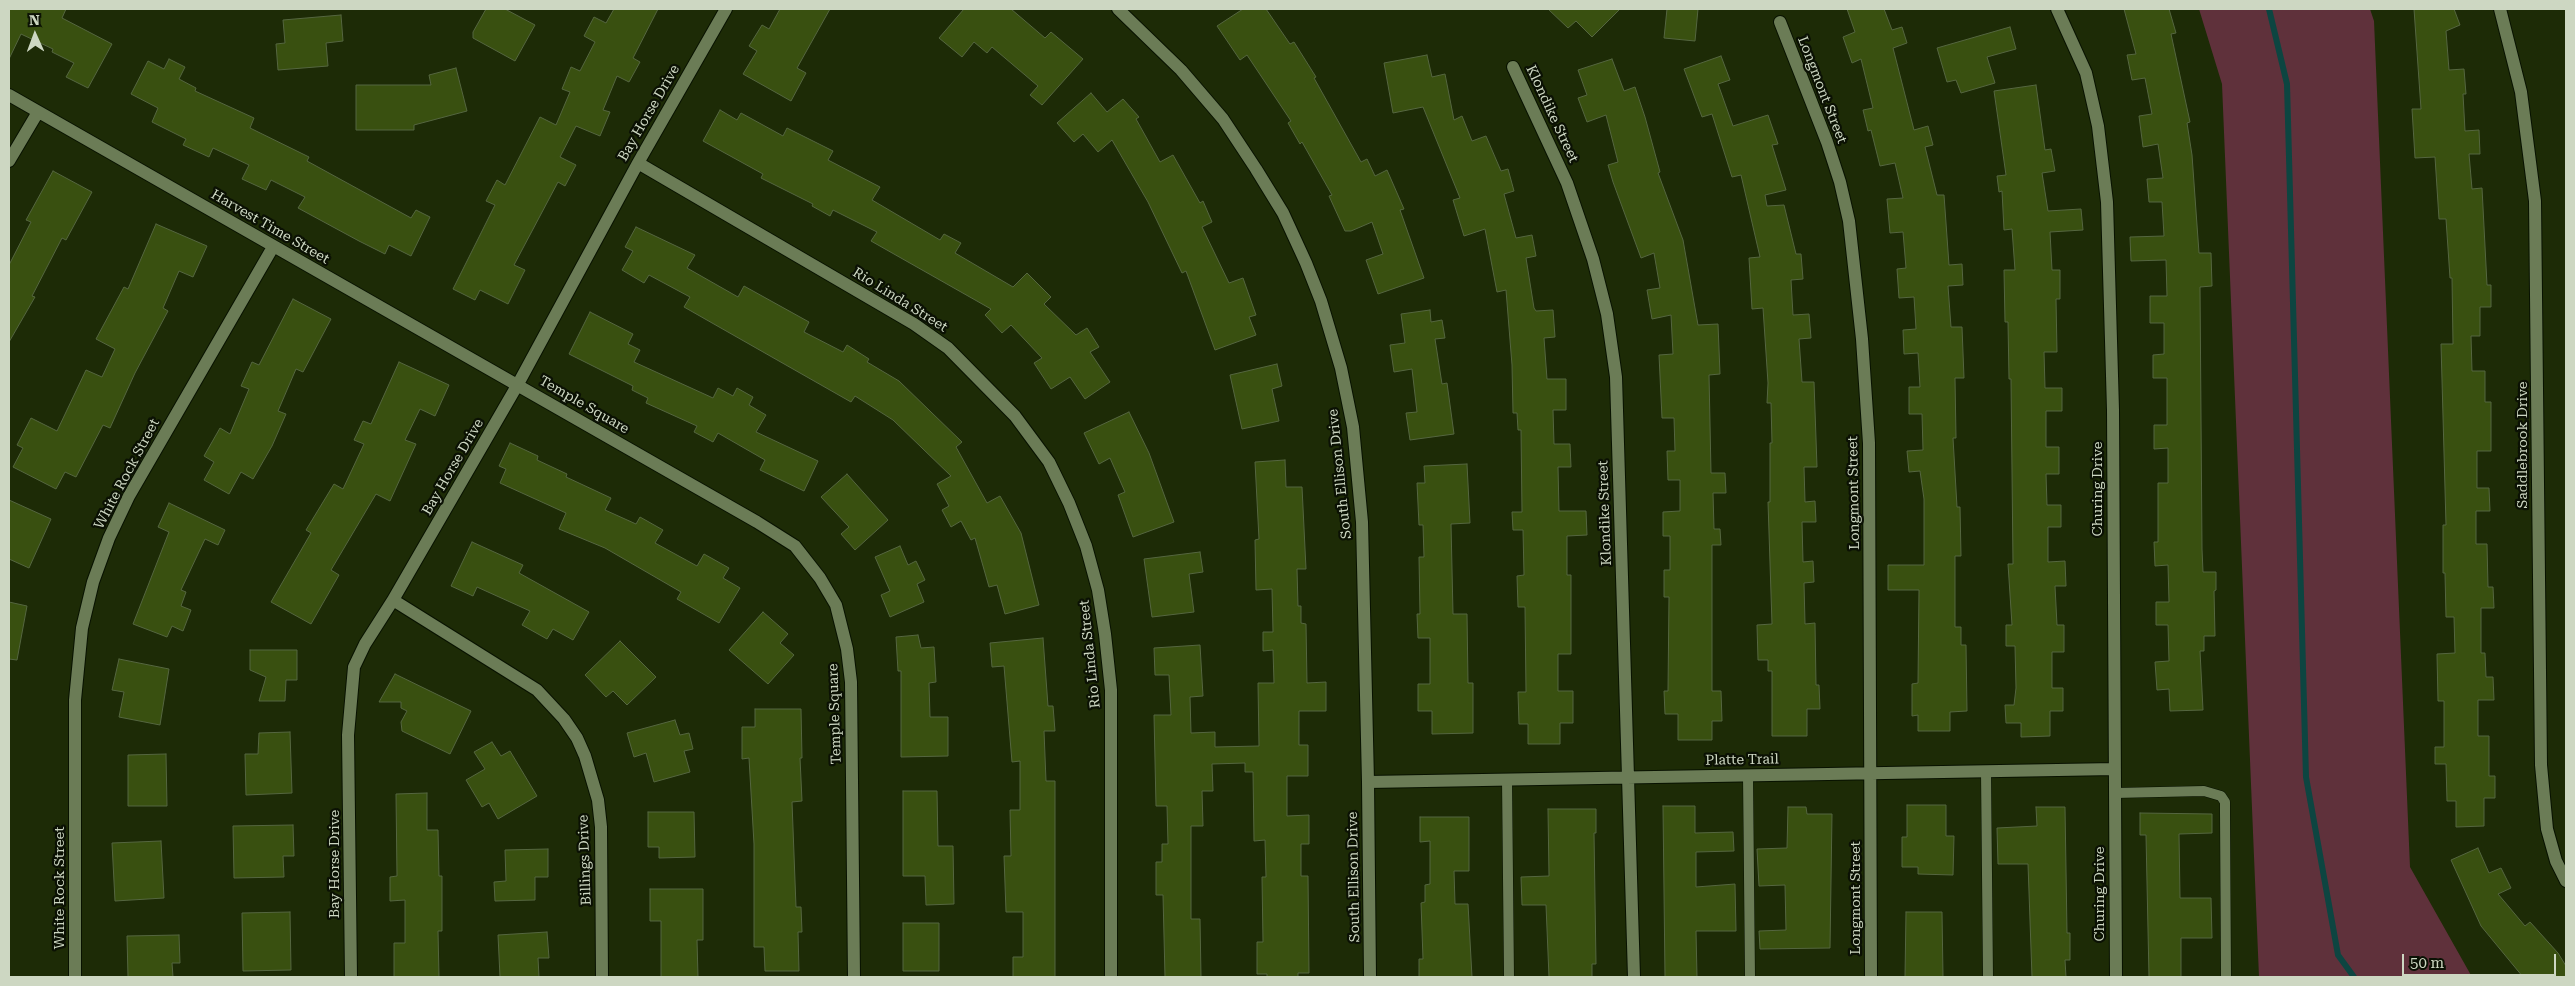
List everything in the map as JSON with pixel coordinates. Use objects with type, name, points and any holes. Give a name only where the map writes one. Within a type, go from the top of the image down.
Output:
[{"type":"street","name":"Bay Horse Drive","points":[[351,977],[348,735],[354,668],[365,644],[393,600],[518,384],[638,163],[726,9]]},
{"type":"street","name":"Churing Drive","points":[[2057,9],[2086,73],[2098,126],[2107,202],[2113,410],[2116,977]]},
{"type":"street","name":"Saddlebrook Drive","points":[[2500,9],[2521,92],[2535,192],[2541,764],[2547,829],[2556,861],[2566,881]]},
{"type":"street","name":"South Ellison Drive","points":[[1127,11],[1223,119],[1283,212],[1321,301],[1341,368],[1353,427],[1362,522],[1370,977]]},
{"type":"street","name":"Longmont Street","points":[[1780,22],[1826,142],[1849,221],[1862,339],[1869,443],[1871,977]]},
{"type":"street","name":"Klondike Street","points":[[1513,67],[1567,183],[1594,259],[1607,314],[1616,377],[1627,776],[1634,918],[1634,977]]},
{"type":"street","name":"Harvest Time Street","points":[[9,95],[273,247],[518,384]]},
{"type":"street","points":[[9,161],[38,112]]},
{"type":"street","name":"Rio Linda Street","points":[[638,163],[914,324],[948,348],[1015,416],[1048,462],[1070,503],[1086,546],[1098,590],[1106,634],[1111,690],[1111,977]]},
{"type":"street","name":"White Rock Street","points":[[75,977],[74,700],[82,628],[93,582],[109,538],[129,496],[273,247]]},
{"type":"street","name":"Temple Square","points":[[518,384],[758,522],[794,546],[820,578],[836,605],[847,649],[851,682],[854,977]]},
{"type":"street","name":"Billings Drive","points":[[393,600],[537,690],[564,719],[577,738],[585,756],[598,800],[601,828],[602,977]]},
{"type":"street","name":"Platte Trail","points":[[1368,782],[2115,769]]},
{"type":"lane","points":[[1986,771],[1988,977]]},
{"type":"lane","points":[[1748,775],[1750,977]]},
{"type":"lane","points":[[1507,779],[1508,977]]},
{"type":"lane","points":[[2115,793],[2204,791],[2221,796],[2225,802],[2226,977]]},
{"type":"shaded area","points":[[2199,9],[2370,9],[2374,21],[2410,867],[2472,977],[2259,977],[2222,84]]},
{"type":"building","points":[[9,9],[66,9],[62,18],[112,44],[88,88],[66,77],[74,63],[52,52],[53,49],[21,34],[9,59]]},
{"type":"building","points":[[486,9],[505,9],[535,25],[515,61],[473,38],[473,32]]},
{"type":"building","points":[[614,9],[658,9],[633,58],[640,62],[629,82],[617,76],[603,110],[610,112],[600,136],[576,126],[560,157],[576,165],[565,186],[558,182],[514,265],[525,270],[508,304],[480,290],[475,300],[453,289],[495,205],[486,201],[497,180],[505,185],[540,117],[556,125],[570,92],[562,89],[571,67],[580,71],[595,42],[584,36],[594,17],[606,23]]},
{"type":"building","points":[[780,9],[830,9],[797,68],[806,73],[791,101],[743,74],[757,51],[749,46],[762,25],[769,29]]},
{"type":"building","points":[[964,9],[1011,9],[1045,38],[1051,32],[1083,59],[1042,105],[1030,95],[1038,86],[992,47],[987,53],[974,42],[962,57],[939,38]]},
{"type":"building","points":[[1243,9],[1266,9],[1290,44],[1294,42],[1316,77],[1314,78],[1361,162],[1367,159],[1375,176],[1387,170],[1404,209],[1400,210],[1424,278],[1378,294],[1366,260],[1383,254],[1372,222],[1351,231],[1345,231],[1329,196],[1332,195],[1302,142],[1300,144],[1288,123],[1291,121],[1247,55],[1240,60],[1217,26]]},
{"type":"building","points":[[1548,9],[1620,9],[1592,37],[1576,21],[1568,28]]},
{"type":"building","points":[[1667,9],[1698,9],[1695,41],[1664,38]]},
{"type":"building","points":[[1847,9],[1884,9],[1892,30],[1902,27],[1907,43],[1893,48],[1914,130],[1928,126],[1933,145],[1925,147],[1937,195],[1944,195],[1949,265],[1962,264],[1963,285],[1948,286],[1951,327],[1962,327],[1964,378],[1955,378],[1956,438],[1953,438],[1957,507],[1960,507],[1961,556],[1955,556],[1955,627],[1961,627],[1961,645],[1966,645],[1967,711],[1950,712],[1950,731],[1918,731],[1918,715],[1912,716],[1912,684],[1918,683],[1919,590],[1888,590],[1888,565],[1924,565],[1924,499],[1920,471],[1909,472],[1907,451],[1923,450],[1922,414],[1909,414],[1909,387],[1920,387],[1918,353],[1904,354],[1903,330],[1916,329],[1914,297],[1899,298],[1897,269],[1906,268],[1903,232],[1890,233],[1887,199],[1903,198],[1895,163],[1880,166],[1871,130],[1868,131],[1863,110],[1873,108],[1861,59],[1852,63],[1843,37],[1855,32]]},
{"type":"building","points":[[2124,9],[2169,9],[2176,33],[2171,34],[2190,122],[2187,123],[2192,155],[2199,253],[2211,253],[2212,286],[2200,287],[2202,549],[2203,572],[2216,572],[2216,590],[2214,591],[2215,636],[2204,636],[2204,651],[2200,651],[2203,710],[2170,711],[2169,689],[2157,690],[2155,662],[2169,661],[2168,625],[2156,625],[2156,602],[2169,602],[2168,565],[2155,566],[2154,542],[2158,542],[2158,483],[2168,483],[2168,448],[2154,449],[2154,425],[2167,425],[2167,378],[2153,378],[2153,355],[2164,354],[2164,323],[2150,323],[2150,296],[2167,296],[2166,260],[2131,261],[2130,237],[2164,236],[2162,202],[2149,202],[2147,179],[2163,178],[2158,144],[2143,147],[2139,116],[2152,114],[2145,78],[2132,80],[2127,55],[2136,54]]},
{"type":"building","points":[[2414,9],[2454,9],[2460,25],[2446,31],[2449,70],[2464,69],[2466,94],[2463,94],[2465,131],[2479,130],[2480,154],[2469,154],[2472,189],[2482,188],[2487,285],[2491,285],[2491,307],[2480,307],[2480,336],[2471,336],[2472,371],[2485,371],[2485,402],[2491,402],[2491,451],[2477,451],[2477,488],[2489,488],[2490,511],[2476,511],[2476,544],[2487,544],[2488,587],[2493,587],[2494,608],[2481,608],[2481,653],[2485,653],[2486,677],[2493,677],[2494,700],[2478,700],[2478,736],[2489,736],[2489,776],[2495,776],[2495,798],[2484,798],[2484,826],[2456,827],[2456,801],[2447,801],[2446,764],[2435,764],[2435,747],[2444,747],[2444,701],[2438,701],[2437,654],[2455,653],[2454,617],[2446,617],[2445,573],[2443,573],[2443,525],[2446,525],[2441,344],[2453,344],[2452,278],[2450,278],[2446,219],[2439,219],[2435,157],[2415,158],[2412,109],[2421,109]]},
{"type":"building","points":[[341,15],[343,41],[326,43],[328,66],[278,70],[276,44],[285,43],[283,20]]},
{"type":"building","points":[[2010,27],[2016,49],[1987,57],[1995,83],[1961,93],[1956,80],[1947,82],[1937,48]]},
{"type":"building","points":[[1427,55],[1432,77],[1445,74],[1454,120],[1462,116],[1472,141],[1486,136],[1501,171],[1508,169],[1514,191],[1504,194],[1516,238],[1532,235],[1536,256],[1526,258],[1534,308],[1536,311],[1553,310],[1555,337],[1544,338],[1547,379],[1566,379],[1566,410],[1553,410],[1554,444],[1570,444],[1571,467],[1558,467],[1559,511],[1586,511],[1587,535],[1567,536],[1567,575],[1571,575],[1571,654],[1558,654],[1558,691],[1573,691],[1573,723],[1560,723],[1560,744],[1528,744],[1528,724],[1519,724],[1518,692],[1526,692],[1525,607],[1518,607],[1517,576],[1524,575],[1523,530],[1513,530],[1512,512],[1522,512],[1521,430],[1518,430],[1517,413],[1513,413],[1512,365],[1506,290],[1497,292],[1485,229],[1464,236],[1453,200],[1460,198],[1423,107],[1393,113],[1384,63]]},
{"type":"building","points":[[1721,56],[1730,80],[1718,84],[1733,126],[1768,115],[1778,144],[1772,145],[1786,190],[1765,195],[1767,206],[1784,205],[1796,254],[1801,254],[1803,279],[1791,280],[1793,315],[1809,314],[1811,338],[1799,339],[1802,382],[1814,382],[1817,467],[1804,467],[1805,502],[1815,501],[1816,522],[1802,522],[1803,562],[1813,561],[1814,582],[1804,583],[1805,624],[1815,623],[1816,685],[1819,685],[1820,709],[1807,709],[1807,736],[1772,736],[1772,671],[1768,671],[1768,660],[1758,660],[1757,625],[1772,624],[1768,502],[1770,502],[1770,443],[1772,443],[1771,403],[1767,403],[1768,383],[1763,308],[1752,309],[1749,258],[1760,257],[1741,175],[1732,177],[1712,114],[1702,117],[1684,69]]},
{"type":"building","points":[[169,59],[185,67],[179,79],[196,88],[195,91],[254,118],[250,128],[309,157],[307,161],[411,218],[416,210],[430,217],[411,256],[389,245],[385,254],[359,241],[298,208],[305,197],[271,180],[266,190],[242,179],[249,165],[213,148],[209,157],[183,145],[186,139],[152,122],[158,108],[131,94],[148,61],[164,69]]},
{"type":"building","points":[[1612,59],[1624,91],[1635,87],[1645,117],[1660,172],[1658,173],[1683,240],[1698,325],[1718,324],[1720,374],[1709,375],[1711,473],[1725,473],[1726,493],[1713,493],[1714,529],[1720,529],[1721,545],[1712,545],[1712,691],[1721,691],[1722,721],[1712,721],[1712,740],[1678,740],[1678,714],[1665,714],[1664,691],[1668,691],[1669,597],[1664,597],[1664,570],[1670,570],[1670,536],[1663,536],[1663,512],[1680,511],[1680,480],[1668,480],[1667,451],[1675,451],[1674,418],[1662,418],[1659,355],[1673,354],[1671,315],[1652,319],[1647,290],[1660,288],[1654,253],[1641,258],[1613,182],[1608,165],[1618,162],[1606,115],[1587,122],[1578,98],[1587,95],[1578,70]]},
{"type":"building","points":[[456,68],[467,111],[414,125],[414,130],[356,130],[356,85],[431,85],[429,75]]},
{"type":"building","points":[[2036,85],[2045,150],[2051,149],[2055,171],[2042,173],[2048,211],[2081,209],[2083,230],[2050,232],[2052,270],[2060,270],[2060,299],[2056,299],[2057,352],[2044,352],[2045,388],[2062,388],[2062,411],[2046,411],[2046,447],[2059,447],[2059,474],[2046,474],[2047,505],[2061,505],[2061,527],[2048,527],[2048,562],[2065,561],[2066,586],[2055,586],[2057,625],[2064,625],[2064,652],[2052,652],[2052,688],[2063,688],[2063,711],[2050,711],[2050,736],[2021,737],[2021,723],[2006,723],[2005,705],[2014,705],[2016,688],[2015,646],[2006,646],[2006,625],[2012,625],[2008,564],[2013,564],[2011,379],[2009,379],[2008,322],[2005,322],[2004,270],[2015,270],[2012,229],[2004,230],[2002,191],[1999,192],[1997,176],[2006,175],[1994,91]]},
{"type":"building","points":[[1091,93],[1107,112],[1123,99],[1139,117],[1136,119],[1160,162],[1173,155],[1200,203],[1203,201],[1212,222],[1202,227],[1229,283],[1243,278],[1256,315],[1249,317],[1256,335],[1215,350],[1186,271],[1182,273],[1148,202],[1112,140],[1098,152],[1083,134],[1074,142],[1057,123]]},
{"type":"building","points":[[720,110],[737,120],[741,113],[783,136],[787,128],[833,151],[828,160],[880,187],[872,200],[940,240],[944,234],[961,243],[955,253],[1013,287],[1027,273],[1051,297],[1044,304],[1076,335],[1087,328],[1099,347],[1090,352],[1110,382],[1085,399],[1070,377],[1051,389],[1034,363],[1042,358],[1011,325],[1002,333],[985,315],[991,309],[871,241],[877,232],[833,210],[830,216],[812,206],[813,204],[761,178],[763,174],[703,141]]},
{"type":"building","points":[[53,171],[92,192],[66,240],[62,238],[32,296],[35,297],[9,342],[9,265],[31,222],[26,220]]},
{"type":"building","points":[[156,224],[207,246],[193,277],[179,271],[163,308],[168,311],[135,373],[110,428],[103,425],[76,477],[65,472],[56,489],[13,467],[23,448],[17,445],[31,418],[57,431],[86,370],[102,377],[115,349],[96,339],[124,287],[128,289]]},
{"type":"building","points":[[636,227],[695,255],[687,268],[738,297],[744,286],[809,322],[804,332],[843,352],[847,345],[869,359],[867,362],[899,381],[962,442],[956,447],[987,503],[1000,496],[1021,533],[1039,605],[1005,614],[997,585],[989,587],[975,538],[971,540],[961,521],[951,527],[942,510],[949,506],[937,484],[951,476],[893,420],[855,396],[851,402],[684,307],[690,297],[649,275],[644,283],[622,270],[633,251],[625,247]]},
{"type":"building","points":[[293,299],[331,319],[303,372],[296,369],[278,411],[286,414],[272,446],[253,479],[241,472],[229,494],[204,480],[214,462],[204,456],[220,428],[230,434],[249,389],[241,386],[252,362],[259,365]]},
{"type":"building","points":[[1430,310],[1431,322],[1442,320],[1445,338],[1435,339],[1442,384],[1447,383],[1454,434],[1410,440],[1406,413],[1417,412],[1412,369],[1394,372],[1390,345],[1405,343],[1401,314]]},
{"type":"building","points":[[590,312],[633,334],[628,344],[640,350],[634,362],[713,398],[718,388],[733,396],[737,388],[753,397],[749,405],[766,415],[756,432],[818,461],[804,491],[760,470],[765,460],[718,433],[713,442],[694,432],[697,426],[646,403],[648,398],[632,390],[633,386],[569,354]]},
{"type":"building","points":[[399,362],[449,385],[435,416],[420,409],[405,440],[416,444],[390,501],[376,494],[331,570],[339,575],[311,624],[271,602],[311,533],[306,530],[334,484],[343,489],[364,444],[354,440],[363,421],[371,424]]},
{"type":"building","points":[[1277,364],[1282,386],[1272,389],[1279,421],[1242,429],[1230,375]]},
{"type":"building","points":[[1129,412],[1149,453],[1174,522],[1133,537],[1118,495],[1125,492],[1110,458],[1099,464],[1084,433]]},
{"type":"building","points":[[510,443],[538,456],[537,460],[567,474],[566,477],[611,498],[605,510],[636,524],[640,517],[663,530],[655,543],[697,566],[704,554],[729,568],[723,578],[740,588],[719,623],[677,599],[681,592],[605,548],[559,529],[566,513],[500,483],[506,469],[499,466]]},
{"type":"building","points":[[1285,460],[1286,487],[1302,487],[1306,569],[1297,569],[1298,606],[1301,606],[1301,623],[1306,624],[1307,683],[1326,682],[1326,711],[1299,711],[1299,745],[1308,745],[1308,776],[1287,776],[1287,816],[1309,815],[1309,844],[1301,844],[1301,876],[1308,876],[1309,973],[1298,973],[1298,977],[1267,977],[1267,974],[1257,974],[1257,942],[1263,942],[1262,877],[1266,877],[1265,840],[1254,841],[1253,772],[1245,772],[1245,763],[1212,764],[1213,791],[1202,791],[1203,826],[1191,826],[1191,919],[1200,919],[1201,977],[1165,977],[1163,895],[1156,895],[1156,862],[1162,862],[1162,844],[1168,844],[1167,806],[1156,806],[1154,715],[1171,715],[1169,675],[1155,675],[1154,648],[1200,645],[1203,696],[1190,697],[1191,733],[1215,732],[1215,747],[1259,746],[1258,683],[1274,683],[1273,650],[1263,651],[1263,632],[1273,632],[1272,589],[1256,590],[1255,540],[1259,539],[1255,462]]},
{"type":"building","points":[[1467,464],[1470,523],[1451,524],[1453,614],[1467,614],[1468,683],[1473,683],[1473,733],[1432,734],[1432,711],[1418,711],[1418,684],[1430,684],[1430,638],[1418,638],[1417,614],[1420,614],[1419,557],[1424,557],[1423,525],[1419,525],[1417,483],[1425,483],[1424,466]]},
{"type":"building","points":[[847,474],[888,520],[855,550],[841,534],[849,527],[821,497]]},
{"type":"building","points":[[9,500],[51,519],[29,568],[9,559]]},
{"type":"building","points":[[169,503],[225,530],[218,545],[205,539],[181,590],[186,592],[181,606],[191,610],[183,631],[172,626],[167,637],[133,624],[169,532],[158,527]]},
{"type":"building","points":[[472,542],[523,565],[519,573],[589,612],[573,640],[553,629],[547,639],[522,625],[530,611],[477,587],[473,596],[451,586]]},
{"type":"building","points":[[900,546],[908,565],[916,561],[925,580],[917,584],[924,602],[890,617],[881,595],[890,591],[875,557]]},
{"type":"building","points":[[1200,552],[1203,572],[1189,574],[1194,612],[1152,617],[1144,559]]},
{"type":"building","points":[[9,602],[27,606],[17,660],[9,659]]},
{"type":"building","points":[[763,612],[788,634],[780,643],[794,655],[768,684],[729,650]]},
{"type":"building","points":[[918,635],[921,648],[934,647],[936,682],[929,683],[930,717],[948,717],[948,756],[901,757],[901,671],[898,671],[896,637]]},
{"type":"building","points":[[1043,638],[1048,706],[1053,706],[1055,731],[1044,731],[1046,781],[1055,781],[1055,977],[1013,977],[1013,957],[1023,957],[1023,912],[1006,912],[1004,856],[1011,856],[1010,810],[1020,810],[1020,761],[1012,762],[1004,666],[992,667],[990,643]]},
{"type":"building","points":[[620,641],[656,677],[627,705],[613,691],[606,697],[585,675]]},
{"type":"building","points":[[250,650],[297,650],[297,680],[286,680],[285,701],[259,701],[266,677],[250,670]]},
{"type":"building","points":[[119,659],[169,669],[160,725],[119,717],[124,692],[112,690]]},
{"type":"building","points":[[395,674],[471,711],[450,754],[402,731],[401,722],[407,711],[401,708],[401,702],[379,702]]},
{"type":"building","points":[[755,709],[801,709],[802,758],[800,758],[802,801],[792,802],[796,907],[801,907],[802,932],[798,932],[799,971],[765,971],[764,947],[754,947],[754,844],[749,758],[742,759],[742,727],[755,727]]},
{"type":"building","points":[[675,720],[680,735],[689,733],[693,749],[684,751],[690,772],[654,782],[646,753],[634,757],[627,733]]},
{"type":"building","points":[[290,732],[292,793],[246,795],[245,754],[258,754],[259,733]]},
{"type":"building","points":[[492,742],[501,756],[510,751],[537,796],[498,819],[489,803],[482,807],[466,780],[485,769],[474,752]]},
{"type":"building","points":[[166,754],[167,806],[128,806],[128,755]]},
{"type":"building","points":[[903,791],[937,791],[938,846],[953,846],[954,904],[926,905],[925,876],[903,876]]},
{"type":"building","points":[[427,793],[427,830],[438,830],[439,876],[442,876],[442,931],[438,931],[439,977],[394,977],[394,943],[405,943],[405,900],[390,901],[390,877],[397,876],[396,794]]},
{"type":"building","points":[[1907,805],[1946,805],[1946,836],[1954,836],[1953,875],[1918,874],[1918,867],[1902,867],[1902,837],[1907,837]]},
{"type":"building","points":[[1663,806],[1695,806],[1695,833],[1733,832],[1734,851],[1696,852],[1696,887],[1735,884],[1736,931],[1696,931],[1697,977],[1665,977]]},
{"type":"building","points":[[1788,807],[1806,807],[1807,814],[1832,814],[1830,948],[1760,949],[1759,931],[1786,930],[1785,885],[1759,886],[1757,849],[1787,848]]},
{"type":"building","points":[[2036,807],[2065,807],[2067,933],[2070,933],[2070,960],[2065,960],[2066,977],[2032,977],[2028,864],[1998,864],[1997,828],[2037,826]]},
{"type":"building","points":[[1548,809],[1596,809],[1596,833],[1594,833],[1596,964],[1592,964],[1592,977],[1549,977],[1546,905],[1522,905],[1521,877],[1549,876]]},
{"type":"building","points":[[648,812],[694,812],[695,857],[659,858],[659,847],[648,847]]},
{"type":"building","points":[[2140,813],[2212,814],[2212,833],[2179,834],[2180,898],[2211,898],[2212,938],[2181,938],[2181,977],[2149,977],[2146,835],[2140,835]]},
{"type":"building","points":[[1420,817],[1469,817],[1469,871],[1454,871],[1455,904],[1468,904],[1472,977],[1419,977],[1419,959],[1423,959],[1421,903],[1425,902],[1425,885],[1430,884],[1430,841],[1420,842]]},
{"type":"building","points":[[293,825],[294,856],[283,856],[284,877],[234,878],[233,826]]},
{"type":"building","points":[[161,841],[164,898],[115,901],[112,843]]},
{"type":"building","points":[[2478,848],[2489,873],[2501,868],[2511,888],[2498,894],[2525,926],[2530,922],[2558,953],[2566,966],[2566,977],[2523,977],[2481,926],[2451,860]]},
{"type":"building","points":[[548,849],[548,877],[535,877],[535,900],[495,901],[494,882],[506,881],[505,850]]},
{"type":"building","points":[[650,889],[703,889],[703,940],[697,940],[698,977],[661,977],[661,921],[650,921]]},
{"type":"building","points":[[290,912],[291,970],[243,971],[242,913]]},
{"type":"building","points":[[1906,912],[1942,912],[1943,977],[1905,977]]},
{"type":"building","points":[[903,923],[939,923],[939,971],[903,971]]},
{"type":"building","points":[[547,932],[549,958],[538,958],[539,977],[500,977],[498,935]]},
{"type":"building","points":[[179,935],[180,963],[172,963],[173,977],[128,977],[127,936]]},
{"type":"waterway","points":[[2269,9],[2287,84],[2306,777],[2338,955],[2354,977]]}]
